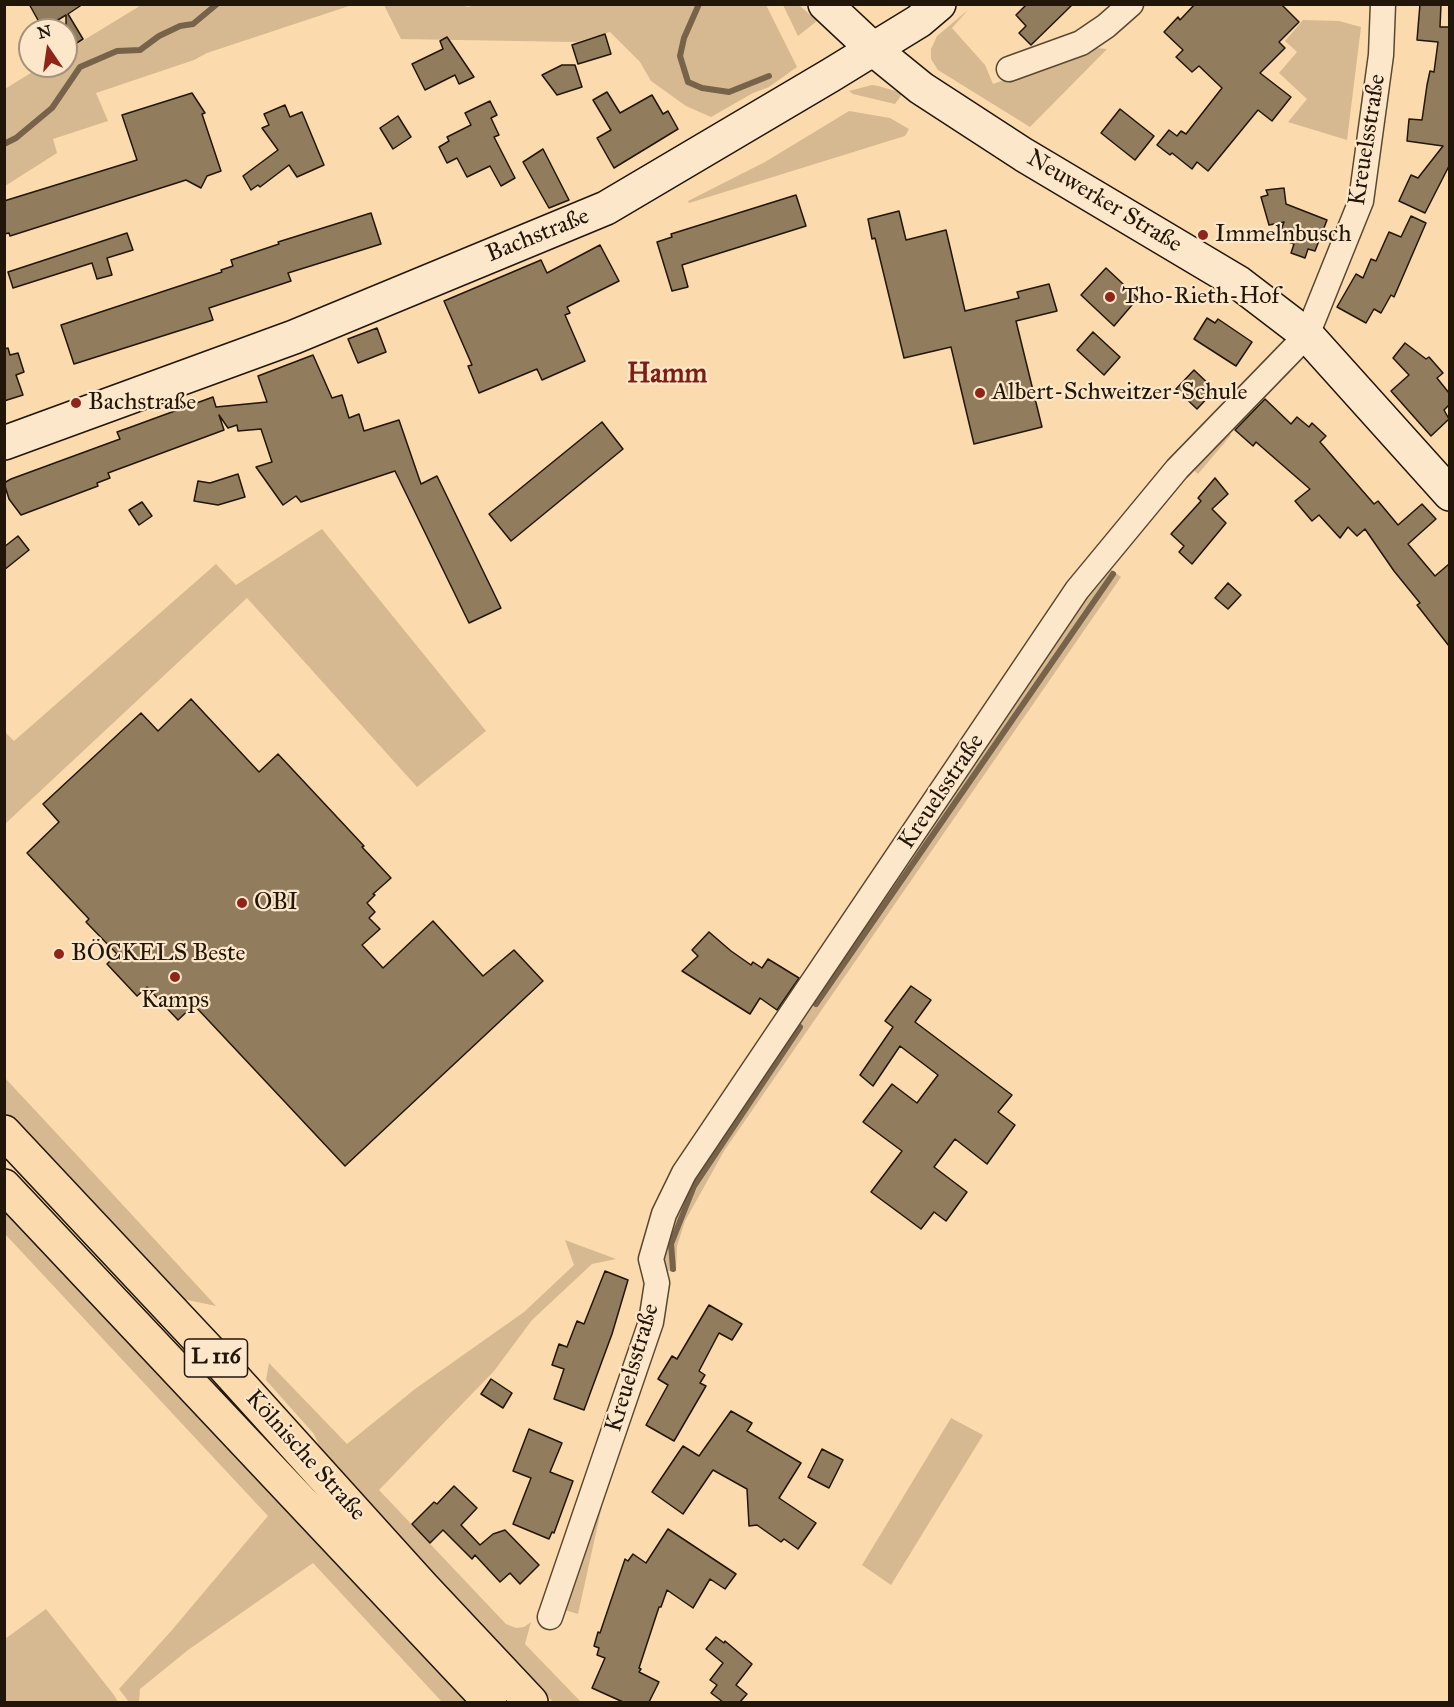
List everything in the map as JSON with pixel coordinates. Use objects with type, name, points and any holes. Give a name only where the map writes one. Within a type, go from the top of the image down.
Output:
[{"type":"main road","name":"Kölnische Straße","points":[[4,1132],[217,1359],[423,1587],[531,1702]]},
{"type":"main road","name":"Kölnische Straße","points":[[4,1186],[490,1702]]},
{"type":"street","name":"Neuwerker Straße","points":[[825,4],[873,49],[921,88],[1024,155],[1239,283],[1307,335],[1447,484]]},
{"type":"street","name":"Bachstraße","points":[[4,443],[294,337],[606,207],[919,21],[939,4]]},
{"type":"street","points":[[1009,69],[1081,43],[1106,27],[1131,4]]},
{"type":"street","name":"Kreuelsstraße","points":[[550,1617],[651,1322],[657,1283],[651,1259],[664,1214],[684,1173],[1077,590],[1177,470],[1307,335],[1361,201],[1381,55],[1383,4]]},
{"type":"shaded area","points":[[143,4],[352,5],[96,93],[108,121],[53,139],[57,153],[5,186],[5,89],[23,78],[78,78],[78,44]]},
{"type":"shaded area","points":[[455,4],[468,7],[479,4],[766,5],[797,67],[769,87],[753,93],[711,117],[686,106],[651,81],[640,62],[610,32],[576,42],[401,39],[384,5]]},
{"type":"shaded area","points":[[783,5],[799,5],[817,21],[798,36]]},
{"type":"shaded area","points":[[968,10],[952,28],[985,65],[993,84],[1054,63],[1085,47],[1107,49],[1030,127],[938,70],[931,59],[931,49],[937,36]]},
{"type":"shaded area","points":[[1303,20],[1339,21],[1361,27],[1347,140],[1288,122],[1307,99],[1279,73],[1297,52],[1285,41]]},
{"type":"shaded area","points":[[872,85],[903,93],[895,104],[849,91]]},
{"type":"shaded area","points":[[849,111],[890,118],[909,129],[905,136],[689,203],[688,201],[765,162]]},
{"type":"shaded area","points":[[1222,427],[1231,435],[1198,474],[1188,465]]},
{"type":"shaded area","points":[[322,529],[486,731],[417,787],[247,598],[5,824],[5,732],[14,741],[216,564],[236,585]]},
{"type":"shaded area","points":[[1108,567],[1121,577],[724,1151],[685,1221],[677,1246],[676,1271],[663,1271],[664,1243],[672,1217],[711,1144]]},
{"type":"shaded area","points":[[5,1078],[216,1306],[178,1298],[5,1113]]},
{"type":"shaded area","points":[[4,1195],[476,1702],[442,1702],[313,1563],[188,1650],[140,1689],[139,1702],[129,1702],[119,1689],[268,1516],[5,1234]]},
{"type":"shaded area","points":[[565,1240],[616,1259],[592,1264],[532,1320],[494,1371],[379,1490],[506,1624],[516,1628],[524,1627],[531,1622],[525,1644],[581,1702],[553,1702],[324,1457],[314,1434],[266,1380],[269,1363],[347,1444],[415,1389],[524,1312],[574,1265]]},
{"type":"shaded area","points":[[951,1418],[983,1435],[891,1585],[862,1565]]},
{"type":"shaded area","points":[[595,1504],[602,1506],[578,1614],[565,1610]]},
{"type":"shaded area","points":[[46,1609],[118,1702],[5,1702],[5,1639]]},
{"type":"building","points":[[29,4],[83,4],[68,14],[70,18],[66,18],[66,15],[61,18],[37,18]]},
{"type":"building","points":[[1073,4],[1031,45],[1019,33],[1026,26],[1016,15],[1026,5]]},
{"type":"building","points":[[1195,4],[1281,4],[1299,22],[1279,42],[1285,48],[1260,73],[1291,97],[1272,121],[1258,110],[1208,171],[1197,162],[1192,169],[1172,153],[1170,155],[1157,145],[1169,130],[1177,136],[1181,131],[1186,134],[1222,88],[1199,66],[1192,72],[1176,57],[1183,50],[1164,32],[1178,17],[1180,20]]},
{"type":"building","points":[[1420,4],[1441,4],[1440,27],[1449,27],[1449,166],[1425,213],[1399,201],[1411,175],[1418,178],[1443,146],[1407,141],[1409,119],[1422,120],[1427,85],[1430,71],[1434,72],[1438,42],[1417,40]]},
{"type":"building","points":[[78,31],[83,39],[78,42]]},
{"type":"building","points":[[605,34],[611,54],[578,64],[572,45]]},
{"type":"building","points":[[447,37],[474,77],[459,84],[455,75],[425,90],[412,64],[443,49],[440,41]]},
{"type":"building","points":[[562,65],[575,65],[582,87],[557,95],[542,75]]},
{"type":"building","points":[[607,92],[620,113],[652,95],[663,114],[668,111],[678,129],[614,168],[597,138],[611,130],[593,100]]},
{"type":"building","points":[[192,93],[205,113],[202,114],[221,171],[207,176],[201,188],[186,180],[10,236],[9,233],[4,234],[4,201],[137,160],[122,115]]},
{"type":"building","points":[[490,101],[497,115],[491,118],[499,135],[494,137],[515,178],[501,186],[490,166],[467,177],[457,158],[447,163],[439,147],[449,141],[447,137],[471,125],[465,113]]},
{"type":"building","points":[[285,105],[290,117],[302,112],[324,165],[297,177],[289,165],[260,187],[258,185],[251,190],[243,176],[278,150],[262,128],[269,125],[264,114]]},
{"type":"building","points":[[1120,109],[1154,136],[1135,160],[1101,133]]},
{"type":"building","points":[[398,116],[411,137],[393,149],[380,128]]},
{"type":"building","points":[[543,149],[569,200],[549,208],[523,162]]},
{"type":"building","points":[[1284,188],[1286,204],[1327,220],[1315,251],[1308,249],[1305,258],[1291,253],[1294,244],[1278,238],[1284,222],[1269,225],[1261,197],[1268,195],[1266,190]]},
{"type":"building","points":[[796,195],[806,226],[682,265],[688,287],[672,291],[657,242],[672,237],[671,234]]},
{"type":"building","points":[[899,211],[906,240],[946,230],[965,311],[1019,298],[1017,292],[1049,284],[1057,311],[1016,321],[1042,427],[974,444],[951,347],[904,358],[875,238],[872,239],[868,219]]},
{"type":"building","points":[[371,213],[381,244],[288,273],[291,281],[209,308],[213,320],[74,364],[61,325],[222,272],[221,270],[233,266],[231,260],[279,244],[278,242]]},
{"type":"building","points":[[1411,216],[1426,223],[1394,297],[1391,295],[1381,313],[1374,309],[1366,323],[1337,307],[1356,274],[1363,278],[1371,259],[1376,261],[1389,232],[1401,237]]},
{"type":"building","points":[[127,233],[133,250],[107,258],[112,275],[97,279],[92,263],[13,288],[8,272]]},
{"type":"building","points":[[600,245],[619,281],[567,307],[570,313],[565,315],[585,361],[542,380],[537,369],[479,393],[468,366],[472,365],[444,301],[541,260],[547,273]]},
{"type":"building","name":"Tho-Rieth-Hof","points":[[1106,268],[1138,298],[1114,326],[1081,295]]},
{"type":"building","points":[[1207,318],[1215,323],[1218,319],[1252,342],[1236,366],[1194,339]]},
{"type":"building","points":[[377,328],[386,352],[358,363],[348,339]]},
{"type":"building","points":[[1093,332],[1120,357],[1104,375],[1077,350]]},
{"type":"building","points":[[1405,343],[1426,359],[1429,357],[1443,373],[1437,378],[1449,393],[1449,405],[1444,410],[1449,419],[1431,436],[1391,391],[1409,375],[1393,358]]},
{"type":"building","points":[[8,348],[10,355],[18,353],[24,372],[16,375],[23,395],[4,401],[4,349]]},
{"type":"building","points":[[313,355],[332,398],[342,395],[349,418],[359,414],[364,431],[399,420],[421,484],[437,476],[501,608],[469,623],[395,471],[301,502],[296,496],[283,505],[256,467],[272,462],[261,429],[238,431],[237,425],[228,428],[219,415],[224,430],[108,473],[110,478],[97,483],[98,486],[21,515],[9,499],[4,483],[120,439],[117,432],[213,397],[216,407],[267,402],[258,376]]},
{"type":"building","points":[[1194,370],[1215,390],[1197,409],[1176,389]]},
{"type":"building","points":[[1265,399],[1291,424],[1297,417],[1309,427],[1312,423],[1326,436],[1320,442],[1374,504],[1378,501],[1398,525],[1422,504],[1436,519],[1408,544],[1435,576],[1449,564],[1449,646],[1417,605],[1420,603],[1365,529],[1357,536],[1348,527],[1340,538],[1319,515],[1312,521],[1295,501],[1310,489],[1256,442],[1253,446],[1235,430]]},
{"type":"building","points":[[602,422],[623,449],[511,541],[489,514]]},
{"type":"building","points":[[238,474],[245,497],[218,505],[194,501],[198,481],[210,483]]},
{"type":"building","points":[[1215,478],[1228,494],[1212,509],[1226,523],[1192,564],[1179,552],[1184,546],[1171,534],[1201,501],[1198,498]]},
{"type":"building","points":[[142,502],[152,516],[139,525],[129,510]]},
{"type":"building","points":[[18,536],[29,550],[4,570],[4,547]]},
{"type":"building","points":[[1228,583],[1241,595],[1228,609],[1215,598]]},
{"type":"building","points":[[191,699],[259,772],[278,754],[391,878],[373,894],[375,895],[367,903],[375,912],[369,918],[380,929],[362,945],[383,968],[433,921],[483,976],[514,950],[543,981],[345,1166],[194,1005],[178,1020],[147,987],[137,996],[107,964],[117,954],[86,922],[89,919],[27,853],[59,822],[43,804],[141,713],[158,731]]},
{"type":"building","points":[[709,932],[751,965],[753,962],[762,968],[768,959],[799,978],[777,1010],[760,998],[750,1014],[682,971],[698,956],[692,950]]},
{"type":"building","points":[[911,986],[931,1000],[915,1022],[1012,1095],[998,1112],[1015,1125],[987,1164],[955,1139],[934,1167],[967,1192],[946,1221],[934,1212],[921,1229],[871,1192],[902,1151],[863,1122],[892,1084],[917,1103],[938,1075],[900,1046],[873,1086],[860,1075],[893,1027],[885,1021]]},
{"type":"building","points":[[605,1271],[628,1280],[612,1334],[584,1410],[554,1399],[564,1369],[552,1365],[559,1344],[567,1347],[577,1321],[584,1324]]},
{"type":"building","points":[[709,1305],[742,1324],[732,1340],[719,1333],[699,1371],[705,1375],[700,1383],[706,1386],[674,1441],[646,1425],[668,1385],[658,1379],[672,1356],[677,1359]]},
{"type":"building","points":[[491,1379],[512,1393],[503,1408],[481,1394]]},
{"type":"building","points":[[731,1411],[752,1423],[747,1431],[801,1463],[779,1498],[816,1523],[798,1549],[784,1539],[781,1542],[757,1525],[749,1526],[747,1489],[713,1470],[683,1514],[652,1492],[683,1446],[699,1456]]},
{"type":"building","points":[[529,1429],[562,1443],[550,1472],[573,1481],[554,1533],[552,1532],[549,1539],[513,1524],[531,1478],[513,1471]]},
{"type":"building","points":[[822,1449],[843,1460],[829,1488],[808,1477]]},
{"type":"building","points":[[454,1486],[477,1508],[461,1525],[480,1545],[493,1534],[505,1530],[539,1565],[520,1584],[510,1573],[500,1582],[475,1555],[472,1559],[443,1530],[430,1543],[412,1524],[434,1502],[437,1504]]},
{"type":"building","points":[[668,1529],[736,1574],[725,1589],[710,1579],[693,1608],[667,1590],[639,1668],[641,1669],[639,1672],[659,1682],[649,1702],[623,1702],[592,1688],[605,1658],[597,1655],[599,1648],[594,1646],[625,1559],[628,1561],[633,1554],[646,1563]]},
{"type":"building","points":[[716,1637],[724,1643],[725,1641],[752,1664],[736,1685],[747,1694],[740,1702],[723,1702],[711,1693],[717,1685],[710,1680],[723,1663],[706,1649]]},
{"type":"waterway","points":[[4,144],[16,138],[52,108],[80,67],[117,51],[140,50],[159,36],[180,26],[193,24],[217,4]]},
{"type":"waterway","points":[[699,4],[684,38],[680,56],[688,82],[702,88],[729,92],[769,76]]},
{"type":"waterway","points":[[816,1004],[1113,574]]},
{"type":"waterway","points":[[673,1269],[671,1244],[694,1186],[800,1027]]},
{"type":"place","name":"Immelnbusch","points":[[1203,235]]},
{"type":"place","name":"Tho-Rieth-Hof","points":[[1110,297]]},
{"type":"place","name":"Albert-Schweitzer-Schule","points":[[980,393]]},
{"type":"place","name":"Bachstraße","points":[[76,403]]},
{"type":"place","name":"OBI","points":[[242,903]]},
{"type":"place","name":"BÖCKELS Beste","points":[[59,954]]},
{"type":"place","name":"Kamps","points":[[175,977]]},
{"type":"district","name":"Hamm","points":[[667,375]]}]
